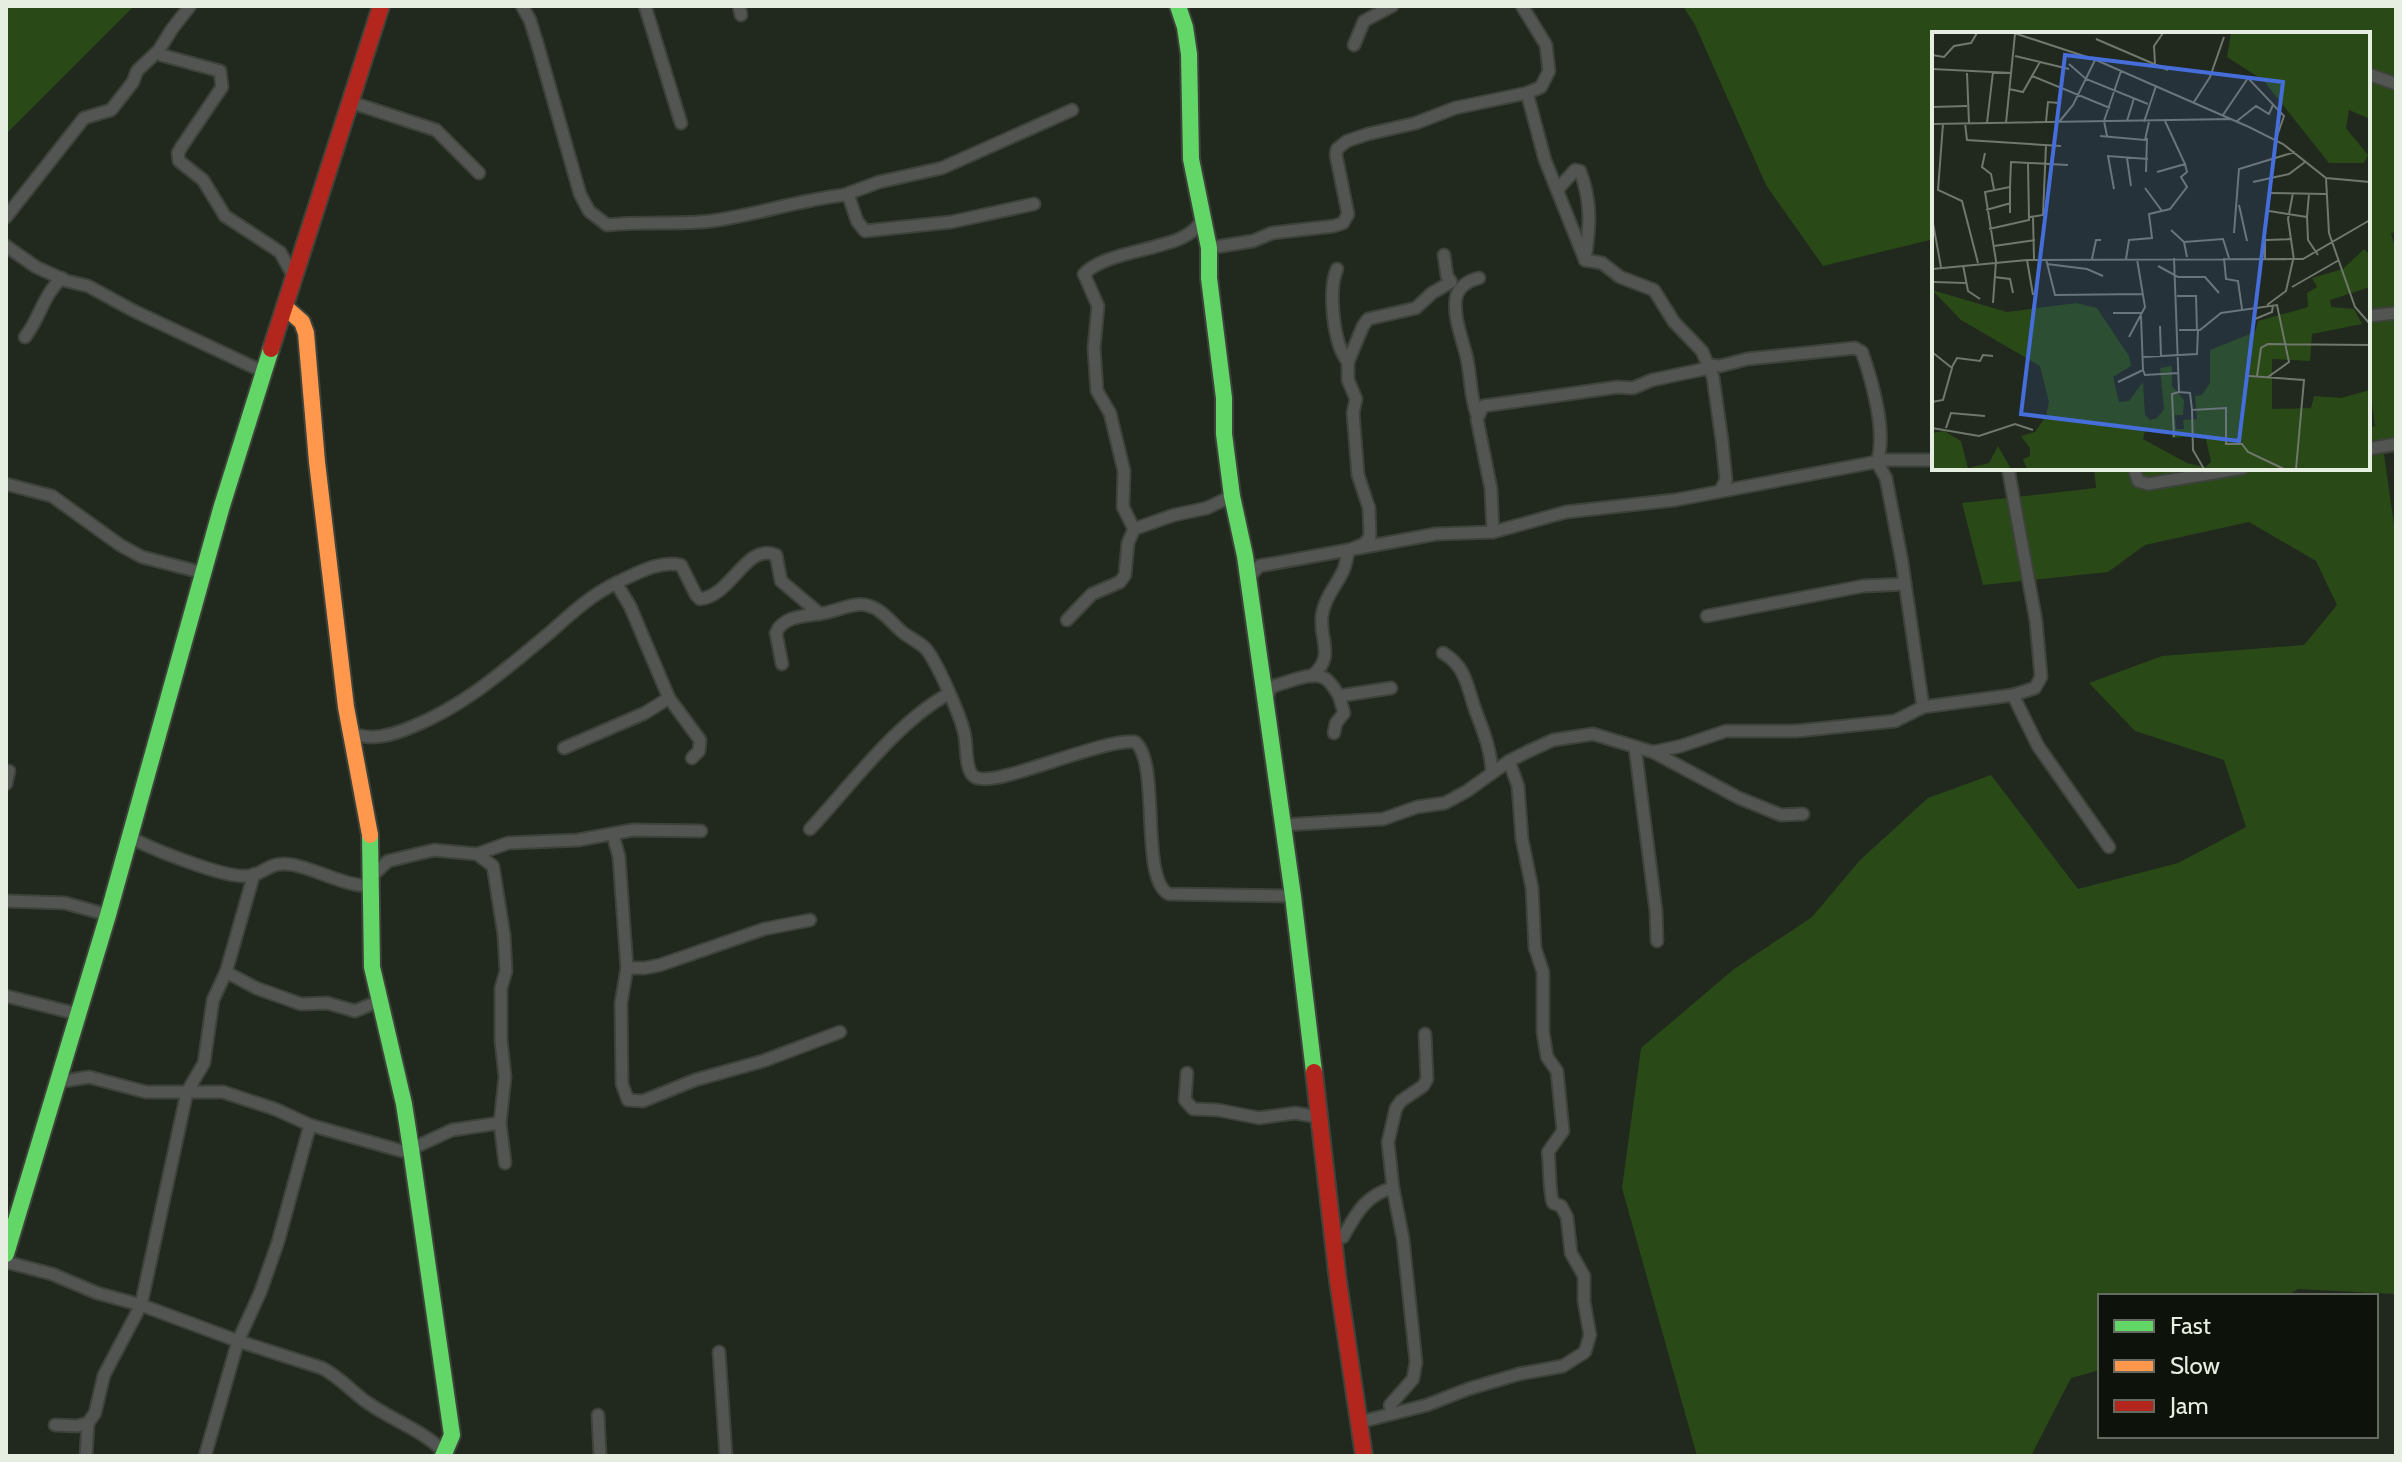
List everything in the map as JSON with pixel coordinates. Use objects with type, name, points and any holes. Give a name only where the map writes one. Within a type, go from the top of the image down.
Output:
[{"type":"street","points":[[6,217],[84,118],[111,110],[133,82],[137,71],[159,50],[190,6]]},
{"type":"street","points":[[6,1254],[108,915],[264,372],[381,6]]},
{"type":"street","points":[[522,6],[534,33],[580,194],[589,211],[607,225],[638,221],[710,221],[754,215],[844,195],[879,182],[942,168],[1072,110]]},
{"type":"street","points":[[645,6],[681,123]]},
{"type":"street","points":[[1178,6],[1185,27],[1191,76],[1191,159],[1209,248],[1209,278],[1232,496],[1252,561],[1248,579],[1293,896],[1338,1281],[1364,1456]]},
{"type":"street","points":[[1354,45],[1364,21],[1392,6]]},
{"type":"street","points":[[1209,248],[1253,241],[1279,232],[1338,226],[1347,219],[1348,214],[1337,161],[1337,149],[1341,145],[1455,108],[1527,93],[1541,87],[1546,80],[1549,58],[1539,31],[1522,6]]},
{"type":"street","points":[[159,50],[161,55],[220,71],[222,87],[182,146],[178,153],[179,161],[198,174],[225,216],[280,252],[294,277]]},
{"type":"street","points":[[2370,75],[2396,84]]},
{"type":"street","points":[[1527,93],[1540,146],[1569,227],[1585,260]]},
{"type":"street","points":[[350,102],[427,125],[458,149],[479,173]]},
{"type":"street","points":[[1557,190],[1571,173],[1580,171],[1590,205],[1585,260]]},
{"type":"street","points":[[844,195],[849,197],[857,221],[865,231],[951,222],[1034,204]]},
{"type":"street","points":[[1067,620],[1092,594],[1120,582],[1125,575],[1128,543],[1134,529],[1123,507],[1124,471],[1110,413],[1097,391],[1094,348],[1098,306],[1084,274],[1097,264],[1121,254],[1170,242],[1196,230],[1203,215]]},
{"type":"street","points":[[6,246],[36,267],[88,286],[264,372]]},
{"type":"street","points":[[1444,255],[1447,276],[1456,298],[1472,402],[1491,489],[1493,532]]},
{"type":"street","points":[[1585,260],[1602,263],[1620,277],[1654,290],[1674,322],[1698,345],[1713,369],[1726,473],[1720,491]]},
{"type":"street","points":[[1337,269],[1332,281],[1336,329],[1339,346],[1348,362]]},
{"type":"street","points":[[25,337],[35,325],[47,294],[62,278]]},
{"type":"street","points":[[1456,298],[1466,284],[1479,278]]},
{"type":"street","points":[[1349,550],[1364,544],[1370,537],[1371,524],[1358,475],[1353,413],[1356,399],[1348,380],[1348,362],[1368,319],[1416,308],[1432,293],[1451,282]]},
{"type":"street","points":[[6,1262],[52,1274],[333,1373],[372,1405],[439,1449],[452,1435],[404,1104],[372,967],[372,852],[317,462],[306,333],[302,322],[285,307]]},
{"type":"street","points":[[2370,316],[2396,313]]},
{"type":"street","points":[[1477,415],[1488,404],[1618,387],[1633,388],[1667,376],[1713,369],[1747,359],[1860,349],[1874,394],[1881,458],[1905,584],[1923,707]]},
{"type":"street","points":[[2370,449],[2396,444]]},
{"type":"street","points":[[1252,561],[1349,550],[1436,534],[1493,532],[1566,512],[1675,500],[1881,458],[1932,460]]},
{"type":"street","points":[[1653,752],[1726,731],[1796,731],[1895,721],[1923,707],[2013,695],[2035,688],[2041,677],[2036,621],[2008,470]]},
{"type":"street","points":[[2135,470],[2138,481],[2148,484],[2231,470]]},
{"type":"street","points":[[6,484],[52,496],[120,545],[142,557],[204,573]]},
{"type":"street","points":[[1134,529],[1207,508],[1232,496]]},
{"type":"street","points":[[1312,676],[1319,671],[1326,655],[1322,616],[1332,587],[1344,569],[1349,550]]},
{"type":"street","points":[[355,740],[398,733],[464,700],[498,676],[576,608],[597,593],[645,570],[673,563],[681,565],[700,599],[729,584],[750,559],[770,552],[776,555],[781,581],[820,614]]},
{"type":"street","points":[[616,583],[630,606],[669,698],[700,740],[699,751],[692,758]]},
{"type":"street","points":[[1707,616],[1863,586],[1905,584]]},
{"type":"street","points":[[782,664],[778,628],[788,620],[860,604],[880,611],[928,652],[965,733],[969,772],[974,777],[981,779],[1018,772],[1076,753],[1127,741],[1141,746],[1151,816],[1155,877],[1162,891],[1169,894],[1293,896]]},
{"type":"street","points":[[1443,653],[1455,660],[1465,674],[1487,737],[1492,773]]},
{"type":"street","points":[[1267,713],[1270,687],[1321,676],[1339,696],[1344,713],[1336,723],[1334,733]]},
{"type":"street","points":[[1339,696],[1391,688]]},
{"type":"street","points":[[810,829],[898,733],[927,705],[948,694]]},
{"type":"street","points":[[2013,695],[2038,746],[2109,847]]},
{"type":"street","points":[[564,748],[645,713],[669,698]]},
{"type":"street","points":[[1283,825],[1383,819],[1417,807],[1445,803],[1509,761],[1553,740],[1593,734],[1653,752],[1781,815],[1803,814]]},
{"type":"street","points":[[1635,747],[1657,941]]},
{"type":"street","points":[[1360,1422],[1427,1405],[1519,1374],[1563,1366],[1585,1352],[1590,1335],[1584,1301],[1584,1276],[1571,1253],[1567,1217],[1561,1206],[1553,1203],[1550,1195],[1553,1186],[1548,1152],[1563,1131],[1557,1071],[1547,1057],[1545,1044],[1543,972],[1535,948],[1532,888],[1522,839],[1518,786],[1509,761]]},
{"type":"street","points":[[6,784],[9,771]]},
{"type":"street","points":[[130,837],[158,852],[236,875],[254,874],[278,863],[312,870],[353,886],[372,881],[388,861],[434,850],[477,854],[508,843],[578,840],[646,829],[701,831]]},
{"type":"street","points":[[613,835],[619,857],[627,968],[621,1003],[622,1084],[628,1100],[643,1101],[695,1080],[763,1061],[840,1032]]},
{"type":"street","points":[[494,848],[493,866],[504,935],[506,971],[501,988],[505,1077],[500,1123],[505,1163]]},
{"type":"street","points":[[372,852],[388,861]]},
{"type":"street","points":[[477,854],[493,866]]},
{"type":"street","points":[[55,1425],[84,1426],[88,1423],[95,1413],[104,1375],[141,1305],[187,1092],[204,1063],[213,1000],[226,972],[254,874]]},
{"type":"street","points":[[6,901],[65,903],[108,915]]},
{"type":"street","points":[[627,968],[660,965],[764,929],[810,920]]},
{"type":"street","points":[[226,972],[256,988],[301,1004],[327,1003],[355,1011],[382,1000]]},
{"type":"street","points":[[6,996],[78,1014]]},
{"type":"street","points":[[1392,1414],[1390,1405],[1413,1379],[1416,1362],[1403,1239],[1388,1142],[1396,1108],[1427,1079],[1425,1034]]},
{"type":"street","points":[[1187,1073],[1185,1100],[1193,1109],[1259,1118],[1295,1113],[1319,1117]]},
{"type":"street","points":[[58,1082],[89,1077],[146,1092],[223,1092],[275,1109],[310,1125],[394,1149],[411,1149],[452,1130],[500,1123]]},
{"type":"street","points":[[205,1456],[238,1341],[260,1293],[278,1242],[310,1125]]},
{"type":"street","points":[[1335,1239],[1343,1237],[1359,1207],[1380,1191],[1393,1188]]},
{"type":"street","points":[[719,1352],[726,1456]]},
{"type":"street","points":[[598,1415],[600,1456]]},
{"type":"street","points":[[86,1456],[88,1423]]},
{"type":"green space","points":[[6,6],[134,6],[6,134]]},
{"type":"green space","points":[[1683,6],[2396,6],[2396,232],[2391,233],[2396,251],[2396,452],[2384,454],[2396,539],[2396,1294],[2298,1289],[2290,1294],[2098,1294],[2098,1371],[2071,1378],[2031,1456],[1697,1456],[1622,1188],[1641,1048],[1734,969],[1812,917],[1860,860],[1928,798],[1991,775],[2078,889],[2178,863],[2246,827],[2224,760],[2135,731],[2089,683],[2162,656],[2304,645],[2337,605],[2316,561],[2249,522],[2145,545],[2108,572],[1983,585],[1962,503],[2096,488],[2094,470],[2370,470],[2370,427],[2375,426],[2370,388],[2370,32],[1932,32],[1932,239],[1823,266],[1766,185],[1695,25]]},
{"type":"traffic: fast","points":[[1178,6],[1189,54],[1191,159],[1209,248],[1209,278],[1224,398],[1224,434],[1232,496],[1245,556],[1293,896],[1314,1072]]},
{"type":"traffic: fast","points":[[6,1254],[108,915],[221,509],[271,349]]},
{"type":"traffic: fast","points":[[370,835],[372,967],[404,1104],[411,1149],[452,1435],[443,1456]]},
{"type":"traffic: slow","points":[[285,307],[302,322],[306,333],[317,462],[346,707],[370,835]]},
{"type":"traffic: jam","points":[[271,349],[381,6]]},
{"type":"traffic: jam","points":[[1314,1072],[1338,1281],[1364,1456]]}]
